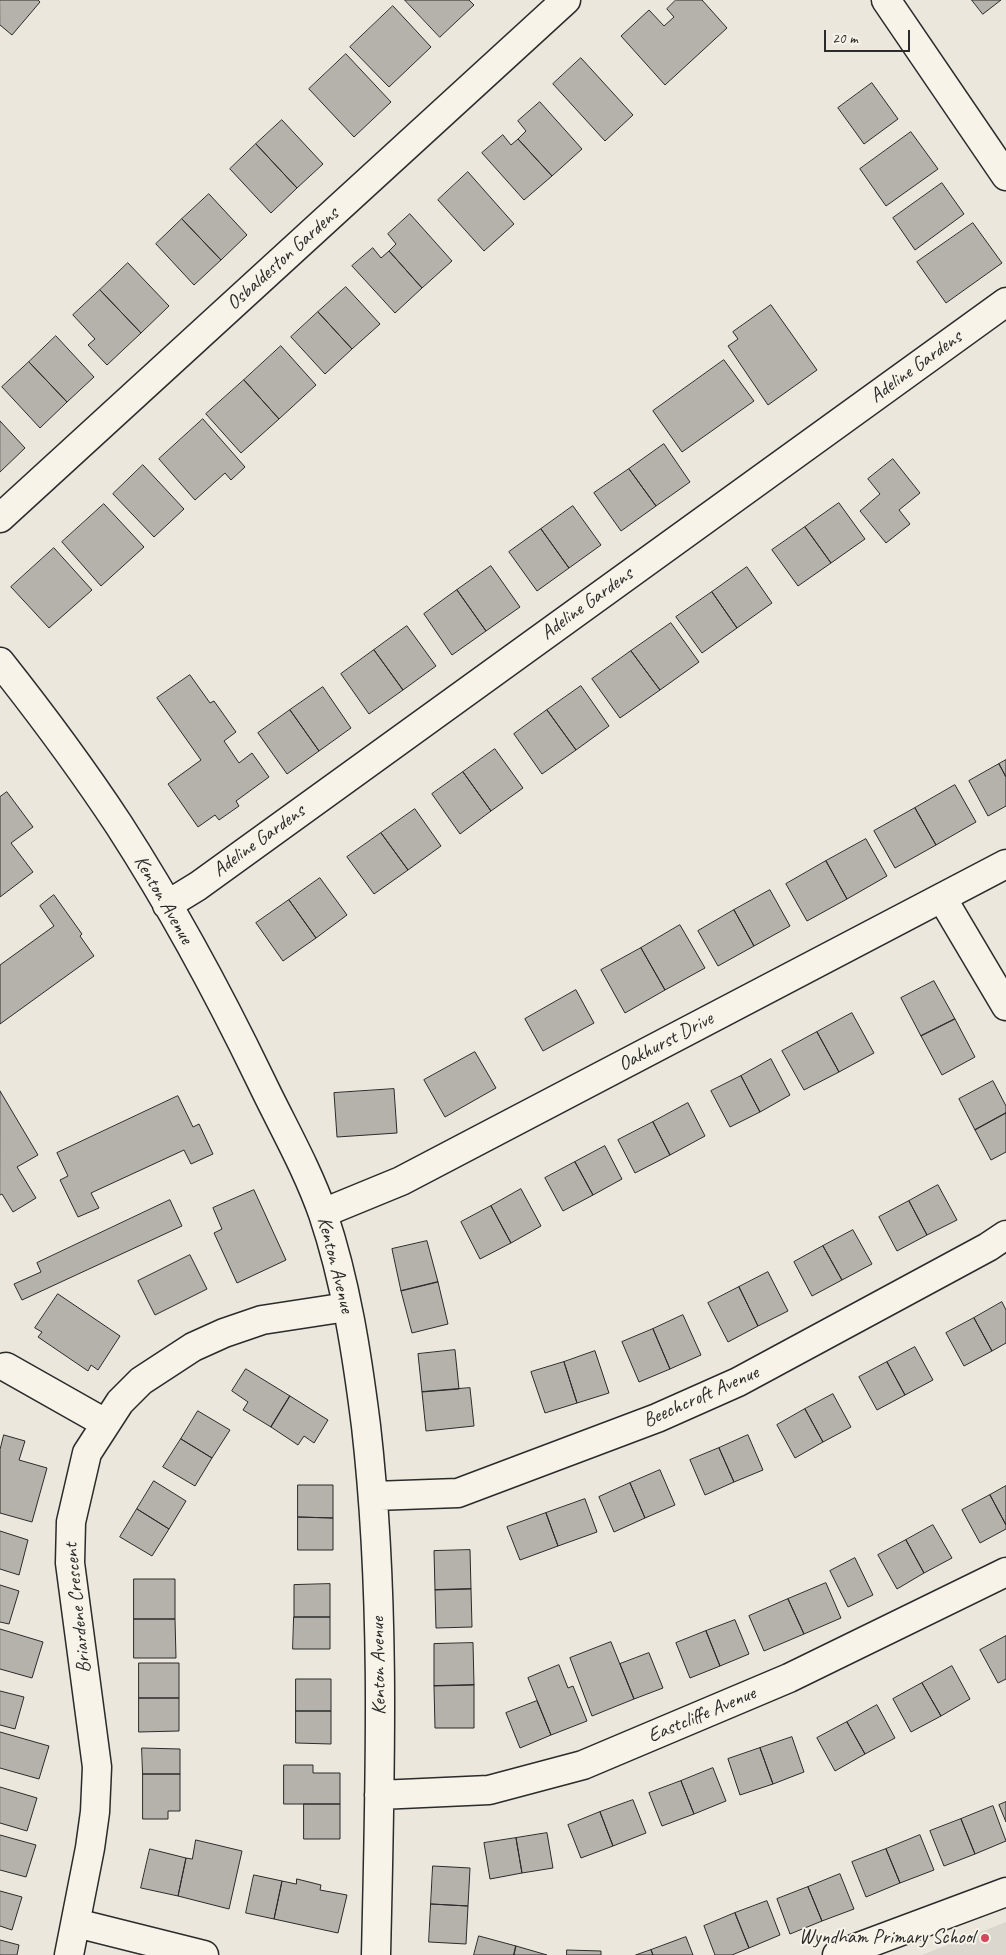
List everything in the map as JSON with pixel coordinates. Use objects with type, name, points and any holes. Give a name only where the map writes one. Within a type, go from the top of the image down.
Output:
[{"type":"street","name":"Osbaldeston Gardens","points":[[0,518],[566,0]]},
{"type":"street","points":[[886,0],[1006,176]]},
{"type":"street","name":"Adeline Gardens","points":[[167,905],[214,874],[1006,302]]},
{"type":"street","name":"Kenton Avenue","points":[[0,662],[31,701],[119,825],[167,905],[237,1032],[323,1213],[347,1307],[363,1404],[374,1496],[379,1641],[376,1955]]},
{"type":"street","name":"Oakhurst Drive","points":[[323,1213],[401,1181],[1006,864]]},
{"type":"street","points":[[942,898],[1006,1006]]},
{"type":"street","name":"Beechcroft Avenue","points":[[374,1496],[458,1492],[657,1418],[738,1382],[988,1247],[1006,1235]]},
{"type":"street","name":"Briardene Crescent","points":[[68,1955],[90,1848],[97,1767],[70,1563],[71,1522],[87,1453],[120,1402],[141,1381],[193,1347],[224,1333],[262,1320],[347,1307]]},
{"type":"street","points":[[6,1366],[105,1423]]},
{"type":"street","name":"Eastcliffe Avenue","points":[[379,1795],[489,1790],[582,1765],[789,1678],[1006,1572]]},
{"type":"street","points":[[837,1955],[1006,1892]]},
{"type":"street","points":[[76,1923],[204,1955]]},
{"type":"shaded area","name":"Wyndham Primary School","points":[[1006,1922],[1006,1955],[922,1955]]},
{"type":"building","points":[[0,0],[38,0],[40,2],[12,35],[0,25]]},
{"type":"building","points":[[405,0],[469,0],[474,5],[440,37]]},
{"type":"building","points":[[676,0],[702,0],[727,28],[665,85],[621,36],[649,10],[664,26],[674,17],[667,9]]},
{"type":"building","points":[[972,0],[1001,0],[983,14]]},
{"type":"building","points":[[393,6],[431,47],[389,87],[350,47]]},
{"type":"building","points":[[346,54],[391,102],[354,137],[309,89]]},
{"type":"building","points":[[581,58],[633,115],[605,141],[553,84]]},
{"type":"building","points":[[872,83],[898,119],[864,144],[838,108]]},
{"type":"building","points":[[540,102],[582,149],[552,176],[518,139],[526,131],[518,121]]},
{"type":"building","points":[[282,120],[323,164],[297,188],[256,144]]},
{"type":"building","points":[[911,132],[938,169],[886,206],[860,169]]},
{"type":"building","points":[[503,135],[511,145],[518,139],[552,176],[524,200],[482,153]]},
{"type":"building","points":[[256,144],[297,188],[271,213],[230,169]]},
{"type":"building","points":[[468,172],[514,224],[484,251],[438,200]]},
{"type":"building","points":[[942,183],[964,214],[915,250],[893,218]]},
{"type":"building","points":[[209,194],[247,235],[221,260],[182,219]]},
{"type":"building","points":[[410,214],[452,261],[422,288],[389,251],[396,244],[388,234]]},
{"type":"building","points":[[182,219],[221,260],[194,285],[156,244]]},
{"type":"building","points":[[973,223],[1002,263],[946,303],[917,262]]},
{"type":"building","points":[[373,248],[381,258],[389,251],[422,288],[395,313],[352,266]]},
{"type":"building","points":[[128,263],[169,306],[141,333],[100,290]]},
{"type":"building","points":[[346,287],[380,324],[352,349],[318,312]]},
{"type":"building","points":[[100,290],[141,333],[107,365],[88,345],[95,339],[73,315]]},
{"type":"building","points":[[771,305],[817,370],[768,405],[728,346],[738,339],[733,332]]},
{"type":"building","points":[[318,312],[352,349],[325,374],[291,337]]},
{"type":"building","points":[[56,336],[94,377],[67,402],[29,362]]},
{"type":"building","points":[[281,346],[316,385],[279,419],[244,380]]},
{"type":"building","points":[[724,360],[754,401],[682,452],[653,411]]},
{"type":"building","points":[[29,362],[67,402],[40,428],[2,387]]},
{"type":"building","points":[[244,380],[279,419],[241,453],[206,414]]},
{"type":"building","points":[[203,419],[245,467],[231,480],[225,473],[195,500],[159,459]]},
{"type":"building","points":[[0,421],[25,448],[0,472]]},
{"type":"building","points":[[664,444],[690,482],[656,506],[629,469]]},
{"type":"building","points":[[893,459],[920,493],[899,510],[910,524],[886,543],[860,511],[880,494],[868,479]]},
{"type":"building","points":[[143,465],[184,509],[154,537],[113,494]]},
{"type":"building","points":[[629,469],[656,506],[621,531],[594,493]]},
{"type":"building","points":[[839,503],[865,539],[831,563],[805,527]]},
{"type":"building","points":[[104,504],[144,547],[101,586],[62,542]]},
{"type":"building","points":[[573,506],[601,545],[569,568],[541,529]]},
{"type":"building","points":[[805,527],[831,563],[798,586],[772,550]]},
{"type":"building","points":[[541,529],[569,568],[537,591],[509,552]]},
{"type":"building","points":[[54,548],[92,590],[49,628],[11,587]]},
{"type":"building","points":[[491,566],[520,607],[486,631],[457,590]]},
{"type":"building","points":[[747,567],[772,603],[737,628],[712,592]]},
{"type":"building","points":[[457,590],[486,631],[452,655],[424,614]]},
{"type":"building","points":[[712,592],[737,628],[702,653],[676,617]]},
{"type":"building","points":[[671,623],[699,662],[660,690],[631,651]]},
{"type":"building","points":[[407,626],[436,666],[403,690],[374,650]]},
{"type":"building","points":[[374,650],[403,690],[369,714],[341,674]]},
{"type":"building","points":[[631,651],[660,690],[620,718],[592,679]]},
{"type":"building","points":[[190,675],[210,703],[214,701],[236,732],[224,741],[239,763],[252,753],[269,777],[236,801],[239,806],[219,820],[215,815],[198,827],[168,784],[201,760],[157,698]]},
{"type":"building","points":[[581,686],[609,726],[576,750],[547,710]]},
{"type":"building","points":[[323,687],[351,728],[319,751],[290,710]]},
{"type":"building","points":[[290,710],[319,751],[287,774],[258,733]]},
{"type":"building","points":[[547,710],[576,750],[542,774],[514,734]]},
{"type":"building","points":[[495,749],[523,788],[491,811],[463,772]]},
{"type":"building","points":[[1006,760],[1006,777],[999,764]]},
{"type":"building","points":[[999,764],[1006,777],[1006,806],[988,816],[969,781]]},
{"type":"building","points":[[463,772],[491,811],[460,834],[432,794]]},
{"type":"building","points":[[955,785],[976,822],[936,845],[915,808]]},
{"type":"building","points":[[7,792],[33,827],[11,843],[33,872],[0,897],[0,797]]},
{"type":"building","points":[[915,808],[936,845],[895,868],[874,831]]},
{"type":"building","points":[[415,809],[441,846],[408,870],[381,833]]},
{"type":"building","points":[[381,833],[408,870],[374,894],[347,857]]},
{"type":"building","points":[[866,839],[887,876],[847,899],[826,861]]},
{"type":"building","points":[[826,861],[847,899],[807,921],[786,884]]},
{"type":"building","points":[[320,878],[347,915],[316,938],[289,900]]},
{"type":"building","points":[[770,890],[790,926],[754,946],[734,910]]},
{"type":"building","points":[[54,895],[82,934],[80,936],[94,956],[0,1024],[0,965],[54,926],[40,906]]},
{"type":"building","points":[[289,900],[316,938],[283,961],[256,923]]},
{"type":"building","points":[[734,910],[754,946],[718,966],[698,931]]},
{"type":"building","points":[[680,925],[705,968],[665,990],[641,948]]},
{"type":"building","points":[[641,948],[665,990],[625,1013],[601,970]]},
{"type":"building","points":[[934,981],[955,1019],[921,1036],[901,998]]},
{"type":"building","points":[[576,990],[594,1023],[543,1051],[525,1019]]},
{"type":"building","points":[[852,1013],[874,1053],[839,1072],[817,1032]]},
{"type":"building","points":[[955,1019],[975,1057],[942,1075],[921,1036]]},
{"type":"building","points":[[817,1032],[839,1072],[804,1090],[782,1051]]},
{"type":"building","points":[[475,1052],[496,1088],[445,1117],[424,1080]]},
{"type":"building","points":[[771,1059],[790,1095],[760,1112],[741,1076]]},
{"type":"building","points":[[741,1076],[760,1112],[730,1127],[711,1091]]},
{"type":"building","points":[[993,1081],[1006,1106],[1006,1113],[975,1130],[959,1099]]},
{"type":"building","points":[[394,1089],[397,1133],[337,1137],[334,1093]]},
{"type":"building","points":[[0,1091],[38,1155],[17,1167],[36,1198],[13,1212],[2,1194],[0,1195]]},
{"type":"building","points":[[178,1096],[193,1127],[199,1124],[213,1154],[191,1164],[184,1150],[91,1193],[99,1208],[78,1217],[60,1180],[68,1176],[57,1153]]},
{"type":"building","points":[[688,1103],[705,1136],[670,1155],[653,1122]]},
{"type":"building","points":[[1006,1113],[1006,1152],[991,1160],[975,1130]]},
{"type":"building","points":[[653,1122],[670,1155],[635,1173],[618,1140]]},
{"type":"building","points":[[605,1146],[622,1179],[593,1195],[575,1162]]},
{"type":"building","points":[[575,1162],[593,1195],[563,1211],[545,1178]]},
{"type":"building","points":[[938,1185],[957,1220],[927,1235],[909,1201]]},
{"type":"building","points":[[521,1189],[541,1226],[511,1243],[491,1206]]},
{"type":"building","points":[[254,1190],[286,1260],[237,1283],[214,1233],[222,1229],[213,1208]]},
{"type":"building","points":[[170,1200],[182,1226],[22,1300],[14,1284],[41,1272],[37,1263]]},
{"type":"building","points":[[909,1201],[927,1235],[897,1251],[879,1217]]},
{"type":"building","points":[[491,1206],[511,1243],[480,1259],[461,1222]]},
{"type":"building","points":[[853,1230],[872,1264],[842,1280],[823,1246]]},
{"type":"building","points":[[427,1241],[438,1282],[401,1291],[392,1249]]},
{"type":"building","points":[[823,1246],[842,1280],[812,1296],[794,1262]]},
{"type":"building","points":[[190,1255],[207,1289],[155,1315],[138,1281]]},
{"type":"building","points":[[768,1272],[788,1311],[758,1326],[739,1287]]},
{"type":"building","points":[[438,1282],[448,1324],[412,1333],[401,1291]]},
{"type":"building","points":[[739,1287],[758,1326],[728,1342],[708,1303]]},
{"type":"building","points":[[58,1294],[120,1336],[98,1370],[91,1365],[88,1371],[38,1337],[42,1332],[35,1328]]},
{"type":"building","points":[[1002,1302],[1006,1310],[1006,1343],[992,1351],[974,1318]]},
{"type":"building","points":[[683,1315],[701,1355],[670,1369],[653,1329]]},
{"type":"building","points":[[974,1318],[992,1351],[964,1366],[946,1333]]},
{"type":"building","points":[[653,1329],[670,1369],[639,1382],[622,1342]]},
{"type":"building","points":[[915,1347],[933,1380],[905,1395],[887,1362]]},
{"type":"building","points":[[455,1350],[459,1389],[422,1392],[418,1354]]},
{"type":"building","points":[[595,1351],[609,1393],[577,1403],[564,1362]]},
{"type":"building","points":[[564,1362],[577,1403],[545,1413],[531,1372]]},
{"type":"building","points":[[887,1362],[905,1395],[877,1410],[859,1377]]},
{"type":"building","points":[[246,1369],[290,1396],[271,1427],[243,1410],[248,1402],[232,1391]]},
{"type":"building","points":[[470,1388],[474,1426],[426,1431],[422,1392]]},
{"type":"building","points":[[833,1394],[851,1427],[823,1442],[805,1409]]},
{"type":"building","points":[[290,1396],[328,1420],[314,1443],[304,1436],[298,1445],[271,1427]]},
{"type":"building","points":[[805,1409],[823,1442],[795,1458],[777,1425]]},
{"type":"building","points":[[198,1411],[230,1430],[212,1458],[181,1439]]},
{"type":"building","points":[[4,1435],[25,1441],[19,1460],[47,1468],[32,1522],[0,1513],[0,1450]]},
{"type":"building","points":[[748,1435],[763,1470],[734,1482],[719,1448]]},
{"type":"building","points":[[181,1439],[212,1458],[195,1486],[163,1467]]},
{"type":"building","points":[[719,1448],[734,1482],[705,1495],[690,1460]]},
{"type":"building","points":[[660,1470],[675,1505],[645,1518],[630,1483]]},
{"type":"building","points":[[154,1481],[186,1501],[169,1529],[137,1509]]},
{"type":"building","points":[[630,1483],[645,1518],[614,1532],[599,1497]]},
{"type":"building","points":[[298,1485],[333,1485],[333,1518],[298,1517]]},
{"type":"building","points":[[1006,1486],[1006,1525],[990,1495]]},
{"type":"building","points":[[990,1495],[1006,1525],[1006,1529],[980,1543],[962,1510]]},
{"type":"building","points":[[585,1499],[597,1532],[558,1546],[546,1513]]},
{"type":"building","points":[[137,1509],[169,1529],[152,1556],[120,1537]]},
{"type":"building","points":[[546,1513],[558,1546],[520,1560],[507,1527]]},
{"type":"building","points":[[298,1517],[333,1518],[333,1550],[298,1550]]},
{"type":"building","points":[[933,1525],[952,1558],[924,1573],[906,1540]]},
{"type":"building","points":[[0,1531],[28,1540],[19,1575],[0,1569]]},
{"type":"building","points":[[906,1540],[924,1573],[897,1589],[878,1555]]},
{"type":"building","points":[[470,1550],[471,1589],[435,1590],[434,1551]]},
{"type":"building","points":[[855,1558],[873,1595],[848,1607],[830,1571]]},
{"type":"building","points":[[134,1579],[175,1579],[175,1619],[134,1619]]},
{"type":"building","points":[[826,1583],[841,1618],[804,1634],[788,1599]]},
{"type":"building","points":[[330,1584],[330,1617],[294,1617],[294,1585]]},
{"type":"building","points":[[0,1585],[19,1591],[9,1624],[0,1622]]},
{"type":"building","points":[[471,1589],[472,1627],[436,1628],[435,1590]]},
{"type":"building","points":[[788,1599],[804,1634],[764,1651],[749,1616]]},
{"type":"building","points":[[294,1617],[330,1617],[330,1649],[293,1649]]},
{"type":"building","points":[[134,1619],[175,1619],[176,1658],[134,1658]]},
{"type":"building","points":[[735,1620],[749,1654],[720,1666],[706,1631]]},
{"type":"building","points":[[0,1629],[43,1642],[32,1678],[0,1669]]},
{"type":"building","points":[[706,1631],[720,1666],[690,1678],[676,1643]]},
{"type":"building","points":[[1006,1636],[1006,1679],[998,1683],[980,1650]]},
{"type":"building","points":[[611,1642],[634,1699],[592,1716],[570,1658]]},
{"type":"building","points":[[473,1643],[474,1685],[434,1686],[434,1644]]},
{"type":"building","points":[[649,1653],[663,1688],[634,1699],[620,1664]]},
{"type":"building","points":[[139,1663],[179,1663],[179,1698],[139,1698]]},
{"type":"building","points":[[559,1665],[568,1688],[573,1686],[587,1721],[551,1735],[528,1678]]},
{"type":"building","points":[[952,1666],[970,1699],[941,1716],[922,1683]]},
{"type":"building","points":[[296,1679],[331,1679],[331,1711],[296,1711]]},
{"type":"building","points":[[922,1683],[941,1716],[911,1732],[893,1699]]},
{"type":"building","points":[[474,1685],[474,1728],[435,1728],[434,1686]]},
{"type":"building","points":[[0,1691],[24,1697],[15,1729],[0,1725]]},
{"type":"building","points":[[139,1698],[179,1698],[179,1731],[139,1732]]},
{"type":"building","points":[[537,1701],[551,1735],[520,1748],[506,1713]]},
{"type":"building","points":[[877,1705],[895,1738],[865,1754],[847,1722]]},
{"type":"building","points":[[296,1711],[331,1711],[331,1744],[296,1743]]},
{"type":"building","points":[[847,1722],[865,1754],[835,1771],[817,1738]]},
{"type":"building","points":[[0,1732],[49,1746],[39,1779],[0,1768]]},
{"type":"building","points":[[792,1737],[804,1772],[773,1784],[760,1748]]},
{"type":"building","points":[[142,1748],[180,1749],[180,1774],[143,1774]]},
{"type":"building","points":[[760,1748],[773,1784],[740,1795],[728,1759]]},
{"type":"building","points":[[284,1765],[313,1765],[313,1773],[340,1773],[340,1804],[284,1804]]},
{"type":"building","points":[[713,1768],[726,1801],[694,1814],[681,1781]]},
{"type":"building","points":[[143,1774],[180,1774],[180,1811],[168,1811],[168,1819],[143,1819]]},
{"type":"building","points":[[681,1781],[694,1814],[662,1826],[649,1793]]},
{"type":"building","points":[[0,1787],[37,1798],[27,1831],[0,1823]]},
{"type":"building","points":[[633,1800],[646,1833],[613,1846],[600,1812]]},
{"type":"building","points":[[1006,1802],[1006,1822],[999,1805]]},
{"type":"building","points":[[304,1804],[340,1804],[340,1839],[304,1839]]},
{"type":"building","points":[[993,1806],[1006,1841],[975,1854],[961,1819]]},
{"type":"building","points":[[600,1812],[613,1846],[581,1858],[568,1825]]},
{"type":"building","points":[[961,1819],[975,1854],[944,1866],[930,1831]]},
{"type":"building","points":[[547,1833],[553,1868],[522,1873],[516,1838]]},
{"type":"building","points":[[0,1835],[36,1845],[26,1877],[0,1870]]},
{"type":"building","points":[[920,1835],[934,1870],[900,1883],[886,1849]]},
{"type":"building","points":[[516,1838],[522,1873],[490,1879],[484,1843]]},
{"type":"building","points":[[196,1840],[242,1851],[229,1909],[178,1896],[186,1858],[192,1859]]},
{"type":"building","points":[[150,1849],[186,1858],[178,1896],[141,1888]]},
{"type":"building","points":[[886,1849],[900,1883],[866,1897],[852,1862]]},
{"type":"building","points":[[433,1866],[470,1868],[468,1906],[431,1904]]},
{"type":"building","points":[[840,1874],[854,1909],[822,1921],[808,1887]]},
{"type":"building","points":[[254,1875],[282,1881],[274,1919],[246,1913]]},
{"type":"building","points":[[297,1879],[321,1885],[320,1890],[347,1895],[338,1933],[274,1919],[282,1881],[296,1884]]},
{"type":"building","points":[[808,1887],[822,1921],[790,1934],[777,1899]]},
{"type":"building","points":[[0,1891],[22,1897],[12,1930],[0,1926]]},
{"type":"building","points":[[767,1901],[780,1935],[749,1948],[735,1913]]},
{"type":"building","points":[[431,1904],[468,1906],[466,1944],[429,1942]]},
{"type":"building","points":[[735,1913],[749,1948],[732,1955],[715,1955],[704,1926]]},
{"type":"building","points":[[479,1936],[516,1946],[514,1955],[474,1955]]},
{"type":"building","points":[[686,1937],[693,1955],[653,1955],[651,1950]]},
{"type":"building","points":[[0,1940],[19,1945],[17,1955],[0,1955]]},
{"type":"building","points":[[516,1946],[547,1955],[514,1955]]},
{"type":"building","points":[[567,1950],[601,1951],[601,1955],[567,1955]]},
{"type":"building","points":[[651,1950],[653,1955],[636,1955]]},
{"type":"place","name":"Wyndham Primary School","points":[[985,1938]]}]
